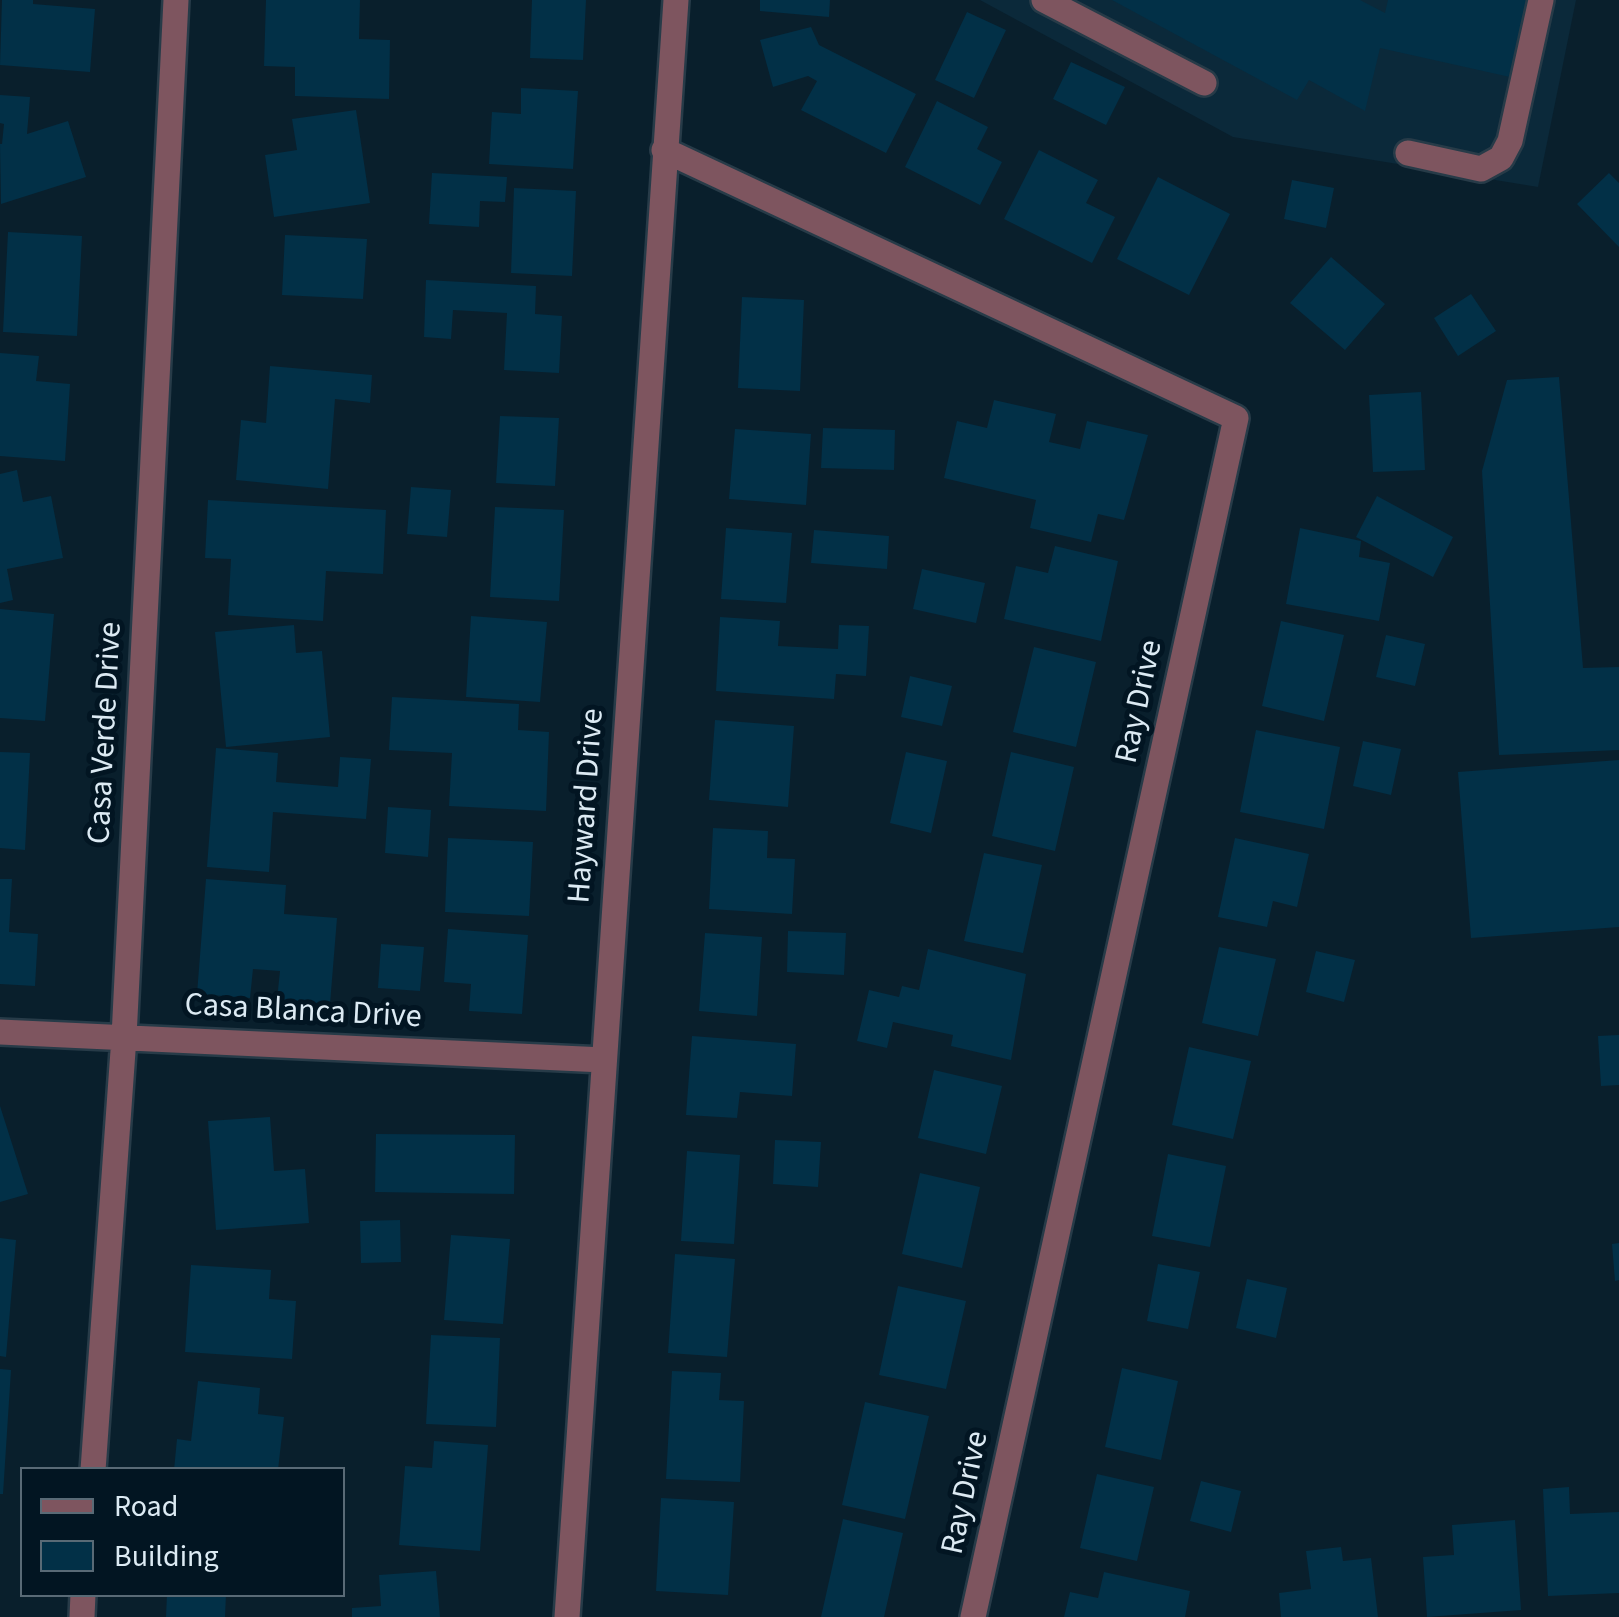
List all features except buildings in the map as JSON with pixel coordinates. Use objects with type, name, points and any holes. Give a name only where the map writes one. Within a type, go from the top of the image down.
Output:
[{"type":"street","name":"Casa Verde Drive","points":[[92,1467],[124,1037],[176,0]]},
{"type":"street","name":"Hayward Drive","points":[[566,1617],[676,0]]},
{"type":"street","points":[[1044,0],[1204,83]]},
{"type":"street","points":[[1408,153],[1481,169],[1502,158],[1510,141],[1541,0]]},
{"type":"street","name":"Ray Drive","points":[[664,150],[1236,418],[973,1617]]},
{"type":"street","name":"Casa Blanca Drive","points":[[0,1032],[604,1060]]},
{"type":"shaded area","points":[[980,0],[1576,0],[1538,187],[1233,137]]}]
